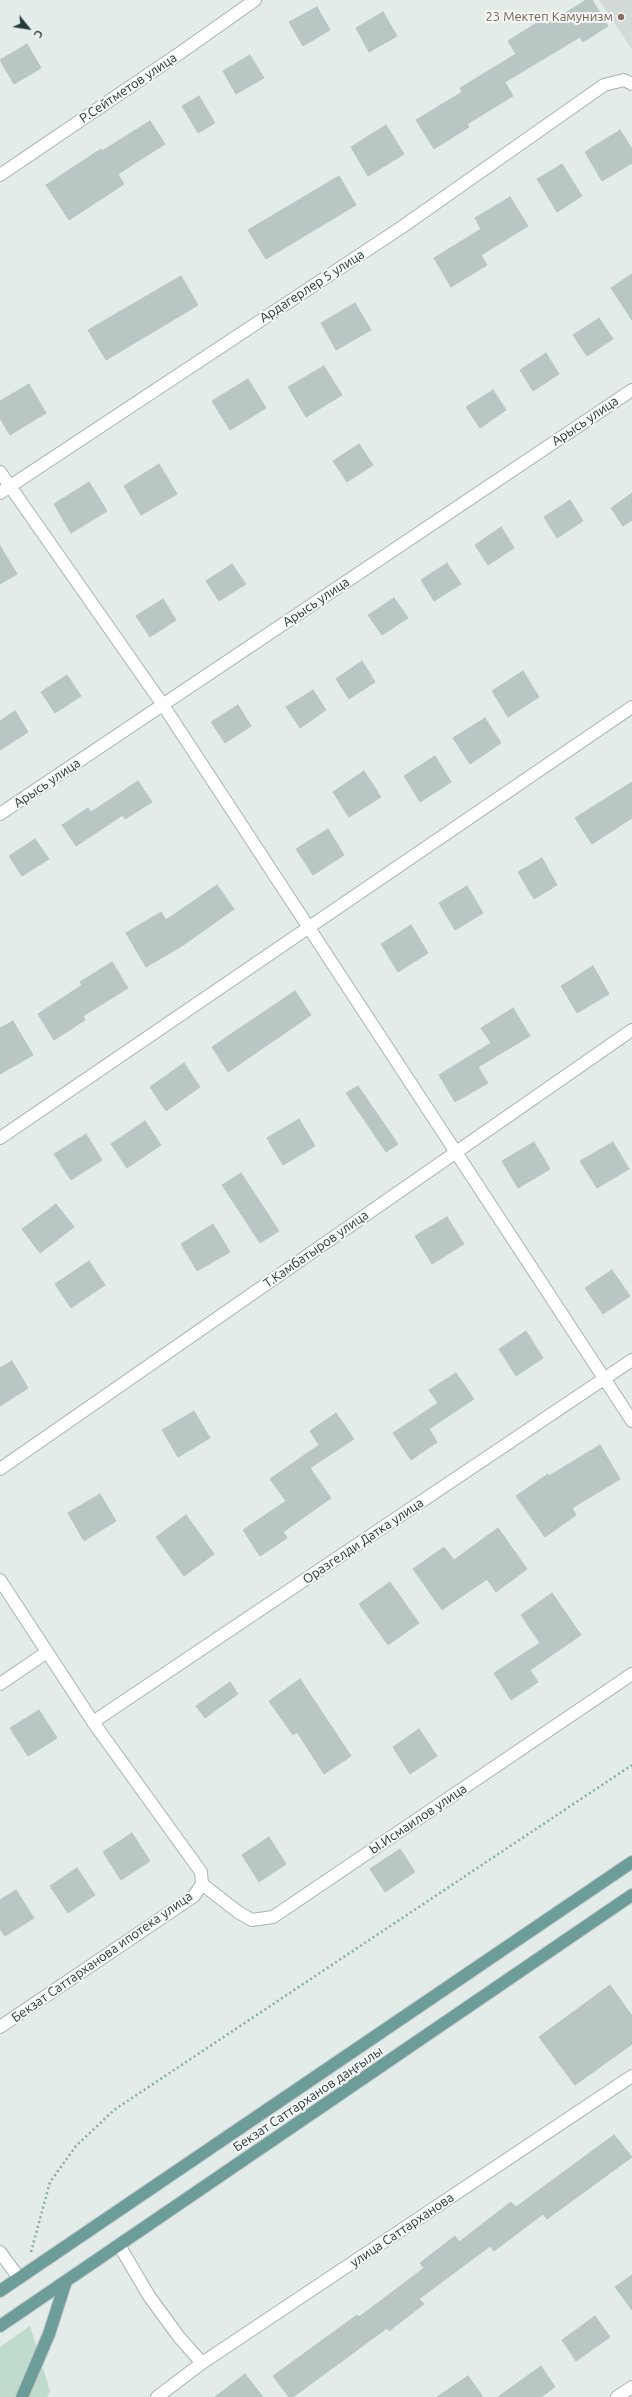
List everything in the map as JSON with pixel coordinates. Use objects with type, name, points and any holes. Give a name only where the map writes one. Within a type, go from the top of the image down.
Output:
[{"type":"main road","name":"Бекзат Саттарханов даңғылы","points":[[0,2291],[632,1862]]},
{"type":"main road","name":"Бекзат Саттарханов даңғылы","points":[[0,2326],[632,1895]]},
{"type":"main road","points":[[22,2397],[49,2334],[66,2280]]},
{"type":"street","name":"Р.Сейтметов улица","points":[[0,175],[180,53],[254,0]]},
{"type":"street","name":"Ардагерлер 5 улица","points":[[5,490],[402,227],[604,85],[628,82]]},
{"type":"street","name":"Арысь улица","points":[[0,814],[632,390]]},
{"type":"street","points":[[0,472],[5,490],[163,705],[457,1151],[632,1421]]},
{"type":"street","points":[[0,1138],[632,707]]},
{"type":"street","name":"Т.Камбатыров улица","points":[[0,1469],[632,1030]]},
{"type":"street","name":"Оразгелди Датка улица","points":[[93,1722],[632,1360]]},
{"type":"street","points":[[0,1580],[93,1722],[200,1872],[202,1884]]},
{"type":"street","points":[[0,1684],[47,1652]]},
{"type":"street","name":"Ы.Исмаилов улица","points":[[202,1884],[238,1912],[252,1920],[273,1917],[632,1674]]},
{"type":"street","name":"Бекзат Саттарханова ипотека улица","points":[[0,2027],[194,1896],[202,1884]]},
{"type":"street","name":"улица Саттарханова","points":[[157,2397],[172,2384],[632,2076]]},
{"type":"street","points":[[119,2244],[149,2296],[202,2364]]},
{"type":"street","points":[[0,2252],[22,2276]]},
{"type":"street","points":[[617,2397],[632,2387]]},
{"type":"path","points":[[22,2276],[50,2182],[76,2146],[114,2110],[632,1765]]},
{"type":"shaded area","name":"23 Мектеп Камунизм","points":[[599,0],[632,0],[632,50],[621,33]]},
{"type":"green space","points":[[30,2326],[50,2391],[47,2397],[0,2397],[0,2347]]},
{"type":"building","points":[[586,0],[592,0],[608,26],[583,42],[580,37],[505,82],[513,96],[467,124],[469,127],[434,149],[416,120],[462,92],[460,88],[516,54],[508,41],[543,19],[546,25]]},
{"type":"building","points":[[317,7],[330,30],[303,46],[289,22]]},
{"type":"building","points":[[383,12],[397,36],[369,52],[356,28]]},
{"type":"building","points":[[27,44],[41,68],[14,84],[0,60]]},
{"type":"building","points":[[250,55],[264,78],[236,94],[223,71]]},
{"type":"building","points":[[199,96],[215,123],[198,133],[182,106]]},
{"type":"building","points":[[150,121],[165,144],[118,174],[124,184],[69,220],[46,185],[101,149],[102,151]]},
{"type":"building","points":[[386,125],[404,154],[368,176],[351,147]]},
{"type":"building","points":[[620,130],[632,149],[632,163],[602,181],[585,152]]},
{"type":"building","points":[[562,164],[582,196],[557,212],[537,179]]},
{"type":"building","points":[[339,176],[356,205],[266,259],[248,230]]},
{"type":"building","points":[[510,197],[528,226],[481,255],[487,265],[451,287],[434,258],[481,229],[475,218]]},
{"type":"building","points":[[632,274],[632,320],[611,288]]},
{"type":"building","points":[[181,276],[198,305],[106,360],[88,330]]},
{"type":"building","points":[[355,303],[371,330],[336,350],[321,323]]},
{"type":"building","points":[[599,318],[613,339],[587,356],[573,335]]},
{"type":"building","points":[[546,353],[559,374],[533,391],[520,370]]},
{"type":"building","points":[[324,366],[342,395],[306,417],[288,387]]},
{"type":"building","points":[[248,379],[266,408],[230,430],[212,401]]},
{"type":"building","points":[[29,384],[46,413],[10,435],[0,418],[0,401]]},
{"type":"building","points":[[493,390],[506,410],[480,428],[466,407]]},
{"type":"building","points":[[359,444],[373,465],[347,482],[333,461]]},
{"type":"building","points":[[159,464],[177,494],[141,515],[124,486]]},
{"type":"building","points":[[89,482],[107,511],[71,533],[54,504]]},
{"type":"building","points":[[632,493],[632,520],[623,526],[611,508]]},
{"type":"building","points":[[570,500],[583,521],[557,538],[544,517]]},
{"type":"building","points":[[501,527],[514,548],[488,565],[475,545]]},
{"type":"building","points":[[0,546],[17,574],[0,584]]},
{"type":"building","points":[[447,563],[461,584],[434,601],[421,580]]},
{"type":"building","points":[[232,564],[246,584],[219,601],[206,581]]},
{"type":"building","points":[[394,598],[408,618],[382,635],[368,615]]},
{"type":"building","points":[[163,599],[176,620],[150,637],[136,616]]},
{"type":"building","points":[[362,661],[375,682],[349,699],[336,679]]},
{"type":"building","points":[[523,671],[539,697],[508,717],[492,691]]},
{"type":"building","points":[[67,675],[81,696],[55,713],[41,692]]},
{"type":"building","points":[[313,690],[326,710],[300,728],[286,707]]},
{"type":"building","points":[[238,705],[251,726],[225,743],[211,722]]},
{"type":"building","points":[[15,711],[28,732],[0,750],[0,721]]},
{"type":"building","points":[[485,718],[501,743],[470,764],[453,738]]},
{"type":"building","points":[[435,756],[451,782],[420,802],[404,776]]},
{"type":"building","points":[[364,771],[381,797],[349,817],[333,792]]},
{"type":"building","points":[[138,781],[152,802],[125,819],[123,815],[76,846],[62,825],[88,808],[91,812]]},
{"type":"building","points":[[632,782],[632,818],[592,844],[575,818]]},
{"type":"building","points":[[328,829],[344,855],[313,875],[296,849]]},
{"type":"building","points":[[35,839],[49,859],[22,876],[9,856]]},
{"type":"building","points":[[542,858],[557,885],[534,899],[518,872]]},
{"type":"building","points":[[217,885],[234,909],[182,946],[146,967],[126,933],[161,912],[166,920]]},
{"type":"building","points":[[467,886],[483,913],[455,930],[439,903]]},
{"type":"building","points":[[411,925],[428,953],[398,972],[381,944]]},
{"type":"building","points":[[112,962],[128,988],[83,1016],[85,1020],[54,1040],[38,1014],[82,985],[80,982]]},
{"type":"building","points":[[593,966],[609,994],[577,1013],[561,986]]},
{"type":"building","points":[[295,991],[311,1015],[228,1072],[212,1047]]},
{"type":"building","points":[[513,1008],[530,1036],[478,1067],[488,1083],[455,1102],[439,1075],[491,1043],[481,1028]]},
{"type":"building","points":[[13,1021],[33,1055],[0,1074],[0,1028]]},
{"type":"building","points":[[184,1063],[200,1087],[166,1111],[150,1087]]},
{"type":"building","points":[[358,1086],[398,1144],[386,1152],[346,1093]]},
{"type":"building","points":[[299,1119],[315,1146],[283,1165],[267,1138]]},
{"type":"building","points":[[145,1121],[161,1145],[127,1168],[111,1144]]},
{"type":"building","points":[[86,1134],[102,1160],[71,1180],[54,1154]]},
{"type":"building","points":[[534,1142],[550,1169],[518,1188],[502,1161]]},
{"type":"building","points":[[613,1142],[629,1169],[597,1188],[580,1161]]},
{"type":"building","points":[[241,1173],[279,1231],[260,1243],[222,1185]]},
{"type":"building","points":[[56,1204],[74,1227],[40,1253],[22,1229]]},
{"type":"building","points":[[447,1217],[464,1244],[432,1264],[415,1236]]},
{"type":"building","points":[[213,1224],[230,1252],[197,1271],[181,1244]]},
{"type":"building","points":[[89,1261],[105,1285],[71,1308],[55,1284]]},
{"type":"building","points":[[612,1270],[630,1296],[603,1314],[585,1288]]},
{"type":"building","points":[[526,1331],[543,1358],[516,1376],[499,1349]]},
{"type":"building","points":[[12,1361],[28,1388],[0,1406],[0,1368]]},
{"type":"building","points":[[456,1373],[474,1399],[429,1429],[437,1442],[411,1460],[393,1433],[438,1403],[429,1390]]},
{"type":"building","points":[[194,1411],[210,1438],[178,1457],[162,1430]]},
{"type":"building","points":[[336,1413],[354,1439],[310,1468],[331,1498],[283,1532],[287,1538],[260,1556],[243,1530],[286,1501],[270,1479],[319,1445],[310,1431]]},
{"type":"building","points":[[600,1445],[620,1479],[572,1508],[576,1515],[545,1537],[516,1496],[548,1474],[549,1476]]},
{"type":"building","points":[[100,1494],[116,1521],[84,1541],[68,1513]]},
{"type":"building","points":[[186,1515],[214,1554],[184,1576],[156,1537]]},
{"type":"building","points":[[498,1528],[527,1569],[496,1592],[487,1579],[442,1610],[413,1569],[444,1547],[454,1560]]},
{"type":"building","points":[[390,1582],[419,1623],[388,1645],[359,1604]]},
{"type":"building","points":[[552,1593],[581,1635],[530,1670],[538,1682],[511,1700],[494,1673],[540,1643],[521,1615]]},
{"type":"building","points":[[300,1679],[351,1756],[324,1774],[297,1732],[293,1735],[269,1701]]},
{"type":"building","points":[[230,1682],[238,1694],[205,1718],[196,1706]]},
{"type":"building","points":[[39,1710],[57,1738],[28,1756],[10,1728]]},
{"type":"building","points":[[419,1729],[437,1756],[410,1774],[393,1747]]},
{"type":"building","points":[[132,1833],[150,1861],[121,1880],[103,1852]]},
{"type":"building","points":[[269,1837],[286,1864],[259,1882],[242,1855]]},
{"type":"building","points":[[400,1849],[415,1872],[385,1892],[370,1869]]},
{"type":"building","points":[[77,1868],[95,1895],[68,1913],[50,1886]]},
{"type":"building","points":[[16,1890],[34,1918],[5,1936],[0,1929],[0,1900]]},
{"type":"building","points":[[610,1985],[632,2016],[632,2044],[575,2085],[539,2037]]},
{"type":"building","points":[[614,2135],[632,2157],[547,2219],[543,2214],[494,2251],[490,2246],[419,2299],[424,2304],[389,2331],[387,2328],[293,2397],[289,2397],[273,2376],[357,2315],[359,2317],[424,2268],[420,2263],[455,2236],[459,2242],[511,2202],[516,2207]]},
{"type":"building","points":[[632,2275],[632,2310],[615,2287]]},
{"type":"building","points":[[595,2316],[610,2337],[576,2361],[562,2340]]},
{"type":"building","points":[[541,2366],[555,2387],[541,2397],[498,2397]]},
{"type":"building","points":[[245,2374],[263,2397],[215,2397]]},
{"type":"building","points":[[468,2376],[483,2397],[437,2397]]},
{"type":"place","name":"23 Мектеп Камунизм","points":[[621,17]]}]
